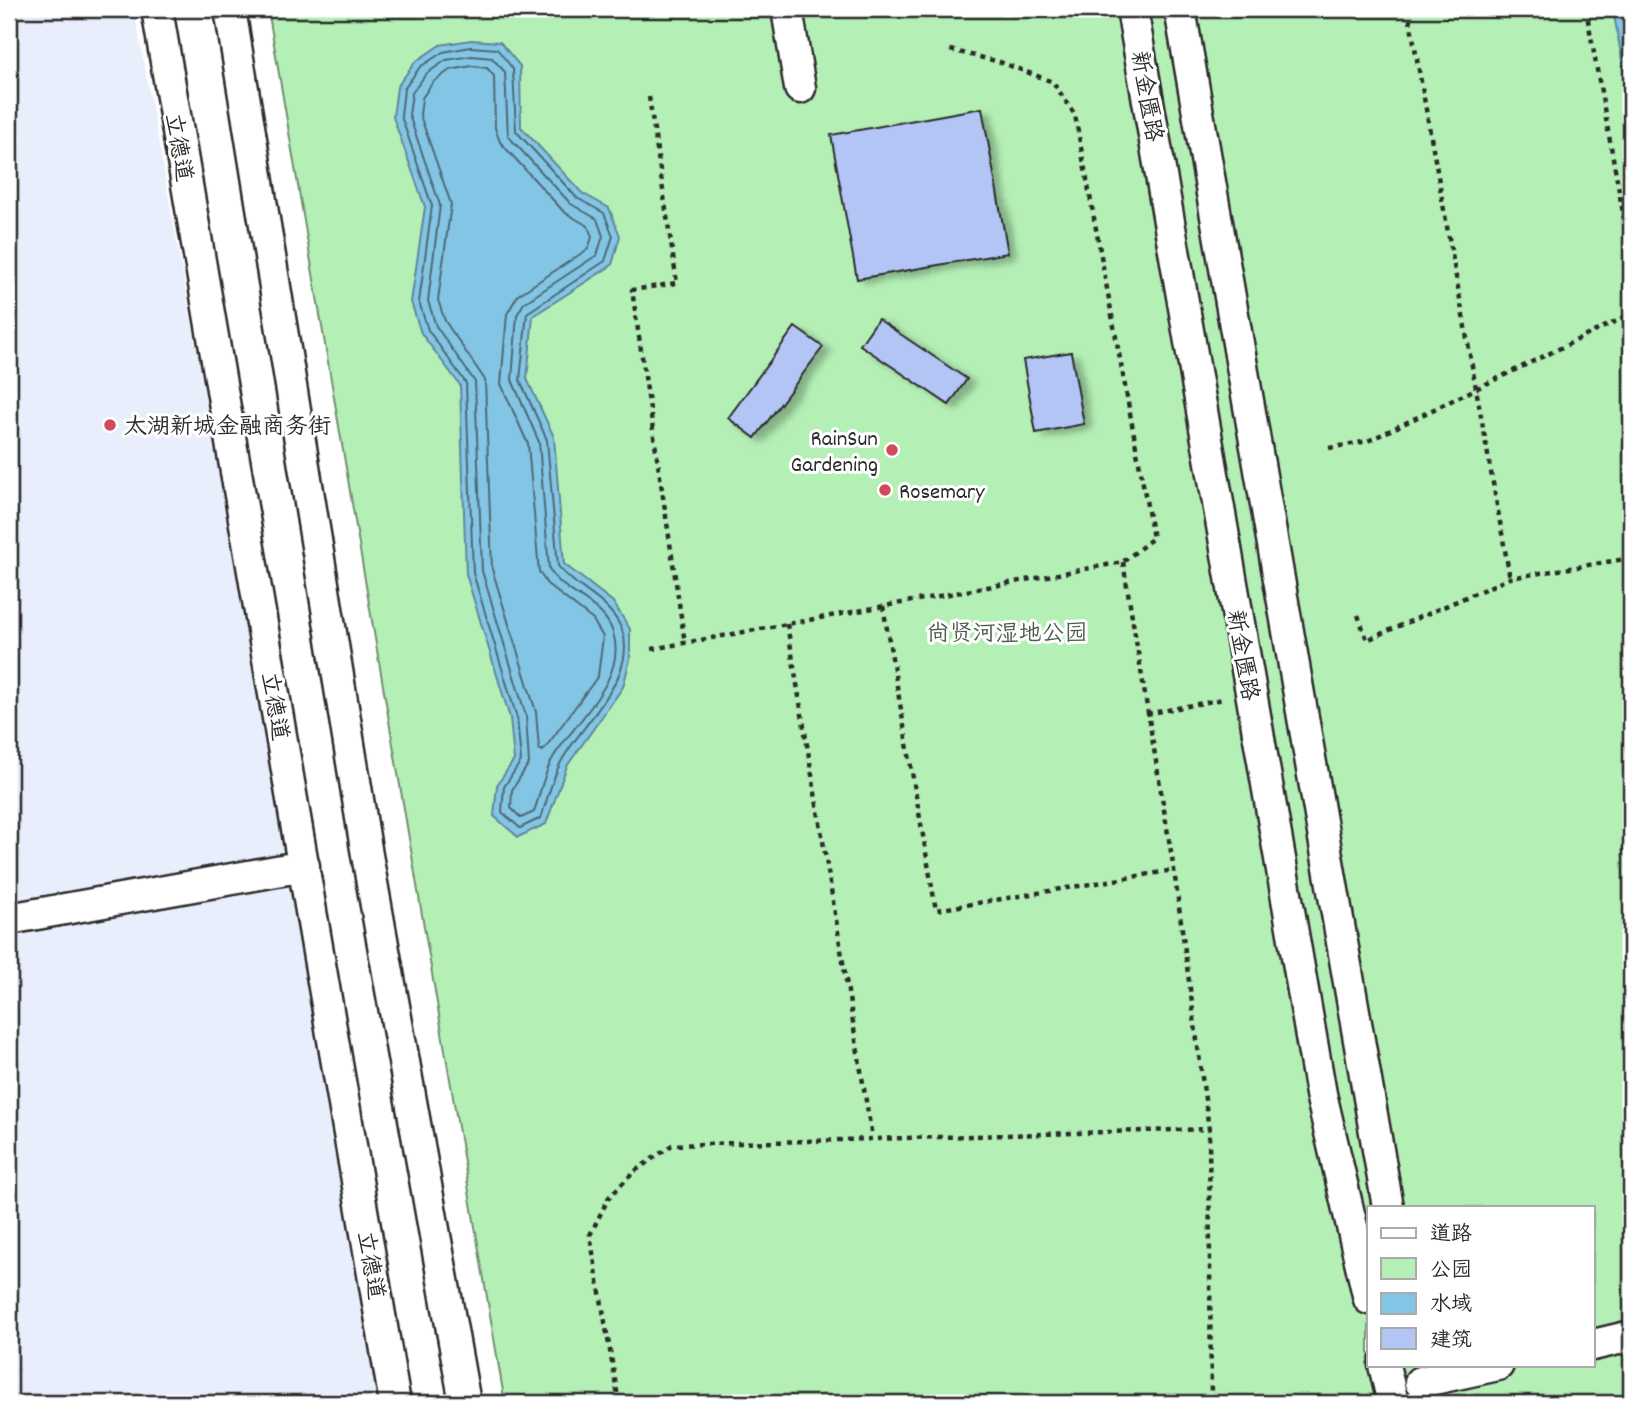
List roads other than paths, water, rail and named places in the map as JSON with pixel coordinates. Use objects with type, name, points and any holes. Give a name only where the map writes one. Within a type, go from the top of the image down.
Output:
[{"type":"street","name":"立德道","points":[[157,9],[395,1403]]},
{"type":"street","points":[[230,9],[367,855],[465,1403]]},
{"type":"street","points":[[787,9],[800,88]]},
{"type":"street","name":"新金匮路","points":[[1132,9],[1321,1094],[1367,1290]]},
{"type":"street","name":"新金匮路","points":[[1180,9],[1388,1206]]},
{"type":"street","points":[[9,919],[303,866]]},
{"type":"street","points":[[1594,1345],[1631,1336]]},
{"type":"street","points":[[1384,1366],[1393,1403]]},
{"type":"street","points":[[1420,1383],[1494,1366]]},
{"type":"water","points":[[1613,9],[1631,9],[1631,111]]},
{"type":"water","points":[[471,40],[500,42],[520,66],[521,127],[582,193],[609,208],[620,236],[612,265],[533,316],[527,379],[554,437],[564,564],[613,602],[630,629],[630,659],[623,687],[567,766],[546,824],[518,837],[494,816],[497,785],[514,760],[510,718],[466,574],[460,385],[421,333],[411,302],[425,207],[393,117],[397,87],[415,62],[440,45]]},
{"type":"place","name":"太湖新城金融商务街","points":[[110,425]]},
{"type":"place","name":"RainSun Gardening","points":[[892,450]]},
{"type":"place","name":"Rosemary","points":[[885,490]]},
{"type":"park label","name":"尚贤河湿地公园","points":[[1007,632]]}]
